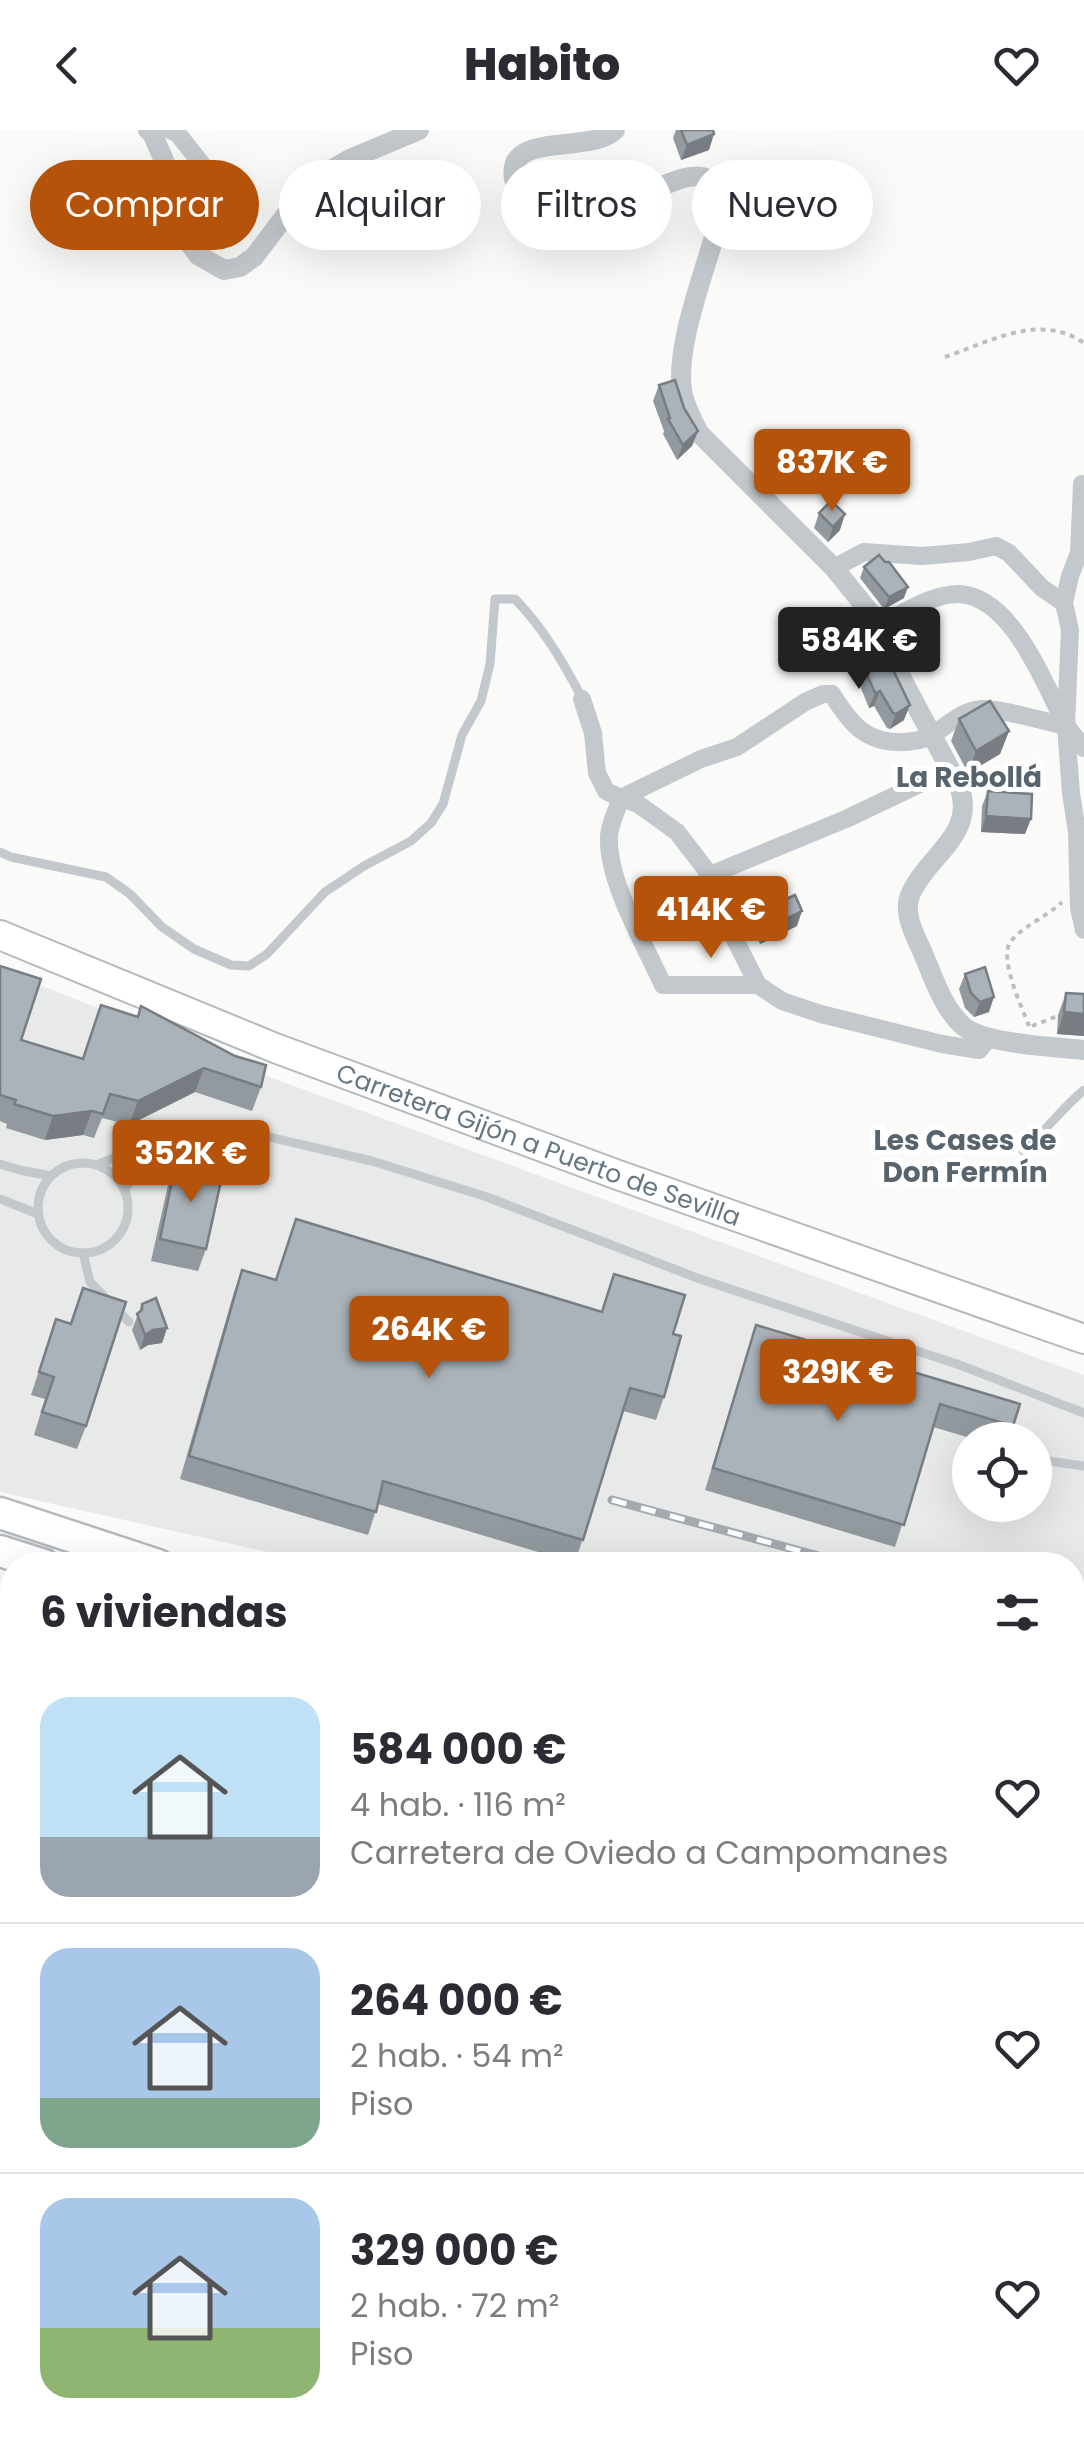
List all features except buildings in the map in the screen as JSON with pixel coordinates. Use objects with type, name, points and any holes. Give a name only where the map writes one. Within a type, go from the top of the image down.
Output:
[{"type":"highway","name":"Carretera Gijón a Puerto de Sevilla","points":[[0,935],[329,1068],[618,1176],[1084,1339]]},
{"type":"highway","points":[[0,1513],[118,1552]]},
{"type":"street","points":[[148,130],[170,174],[179,229],[198,255],[224,270],[240,267],[254,257],[320,176],[419,130]]},
{"type":"street","points":[[170,130],[178,134],[198,160]]},
{"type":"street","points":[[614,130],[611,135],[597,139],[532,145],[519,152],[512,167],[514,179],[526,190],[584,199],[622,199],[690,177],[703,177],[714,183],[720,195],[720,216],[682,365],[682,391],[699,433],[834,568],[880,625],[903,680],[965,800],[965,812],[953,836],[910,895],[906,909],[944,1002],[964,1027],[989,1038],[1084,1050]]},
{"type":"street","points":[[1082,484],[1079,553],[1064,603],[1070,630],[1066,726],[1077,832],[1079,908],[1084,930]]},
{"type":"street","points":[[834,568],[864,552],[922,556],[996,546],[1064,603]]},
{"type":"street","points":[[880,625],[928,601],[958,594],[981,599],[1013,627],[1050,688],[1066,726],[1084,748]]},
{"type":"street","points":[[758,985],[664,984],[629,912],[610,860],[609,830],[621,798],[701,759],[737,747],[804,702],[823,694],[832,694],[850,722],[868,736],[890,743],[932,736],[958,715],[985,709],[1066,726]]},
{"type":"street","points":[[582,699],[592,733],[597,773],[606,790],[638,804],[677,832],[710,875],[723,916],[758,985],[782,1001],[821,1014],[942,1044],[979,1050],[989,1038]]},
{"type":"street","points":[[710,875],[950,769]]},
{"type":"lane","points":[[0,852],[106,877],[130,894],[162,927],[194,949],[231,965],[249,966],[267,954],[325,892],[412,841],[431,823],[443,804],[462,735],[481,701],[490,664],[495,598],[515,599],[527,612],[557,652],[582,699]]},
{"type":"lane","points":[[1023,1151],[1084,1090]]},
{"type":"lane","points":[[96,1164],[115,1176],[124,1190],[128,1208],[124,1225],[115,1240],[100,1249],[83,1253],[66,1250],[51,1240],[38,1214],[41,1191],[51,1176],[66,1166],[96,1164],[197,1127],[239,1130],[372,1162],[487,1197],[700,1280],[957,1364],[1084,1413]]},
{"type":"lane","points":[[124,1190],[150,1144]]},
{"type":"lane","points":[[0,1164],[51,1176]]},
{"type":"lane","points":[[0,1199],[38,1214]]},
{"type":"lane","points":[[83,1253],[90,1282],[129,1322]]},
{"type":"lane","points":[[1052,1461],[1084,1466]]},
{"type":"path","points":[[945,356],[1012,332],[1048,328],[1084,343]]},
{"type":"path","points":[[1029,1026],[1006,963],[1006,950],[1012,940],[1062,903],[1066,894]]},
{"type":"path","points":[[1052,1016],[1068,1014]]},
{"type":"shaded area","points":[[0,969],[272,1078],[1084,1375],[1084,1552],[267,1552],[0,1492]]},
{"type":"railway","points":[[612,1500],[804,1552]]},
{"type":"district","name":"La Rebollá","points":[[969,777]]},
{"type":"district","name":"Les Cases de Don Fermín","points":[[965,1156]]}]
